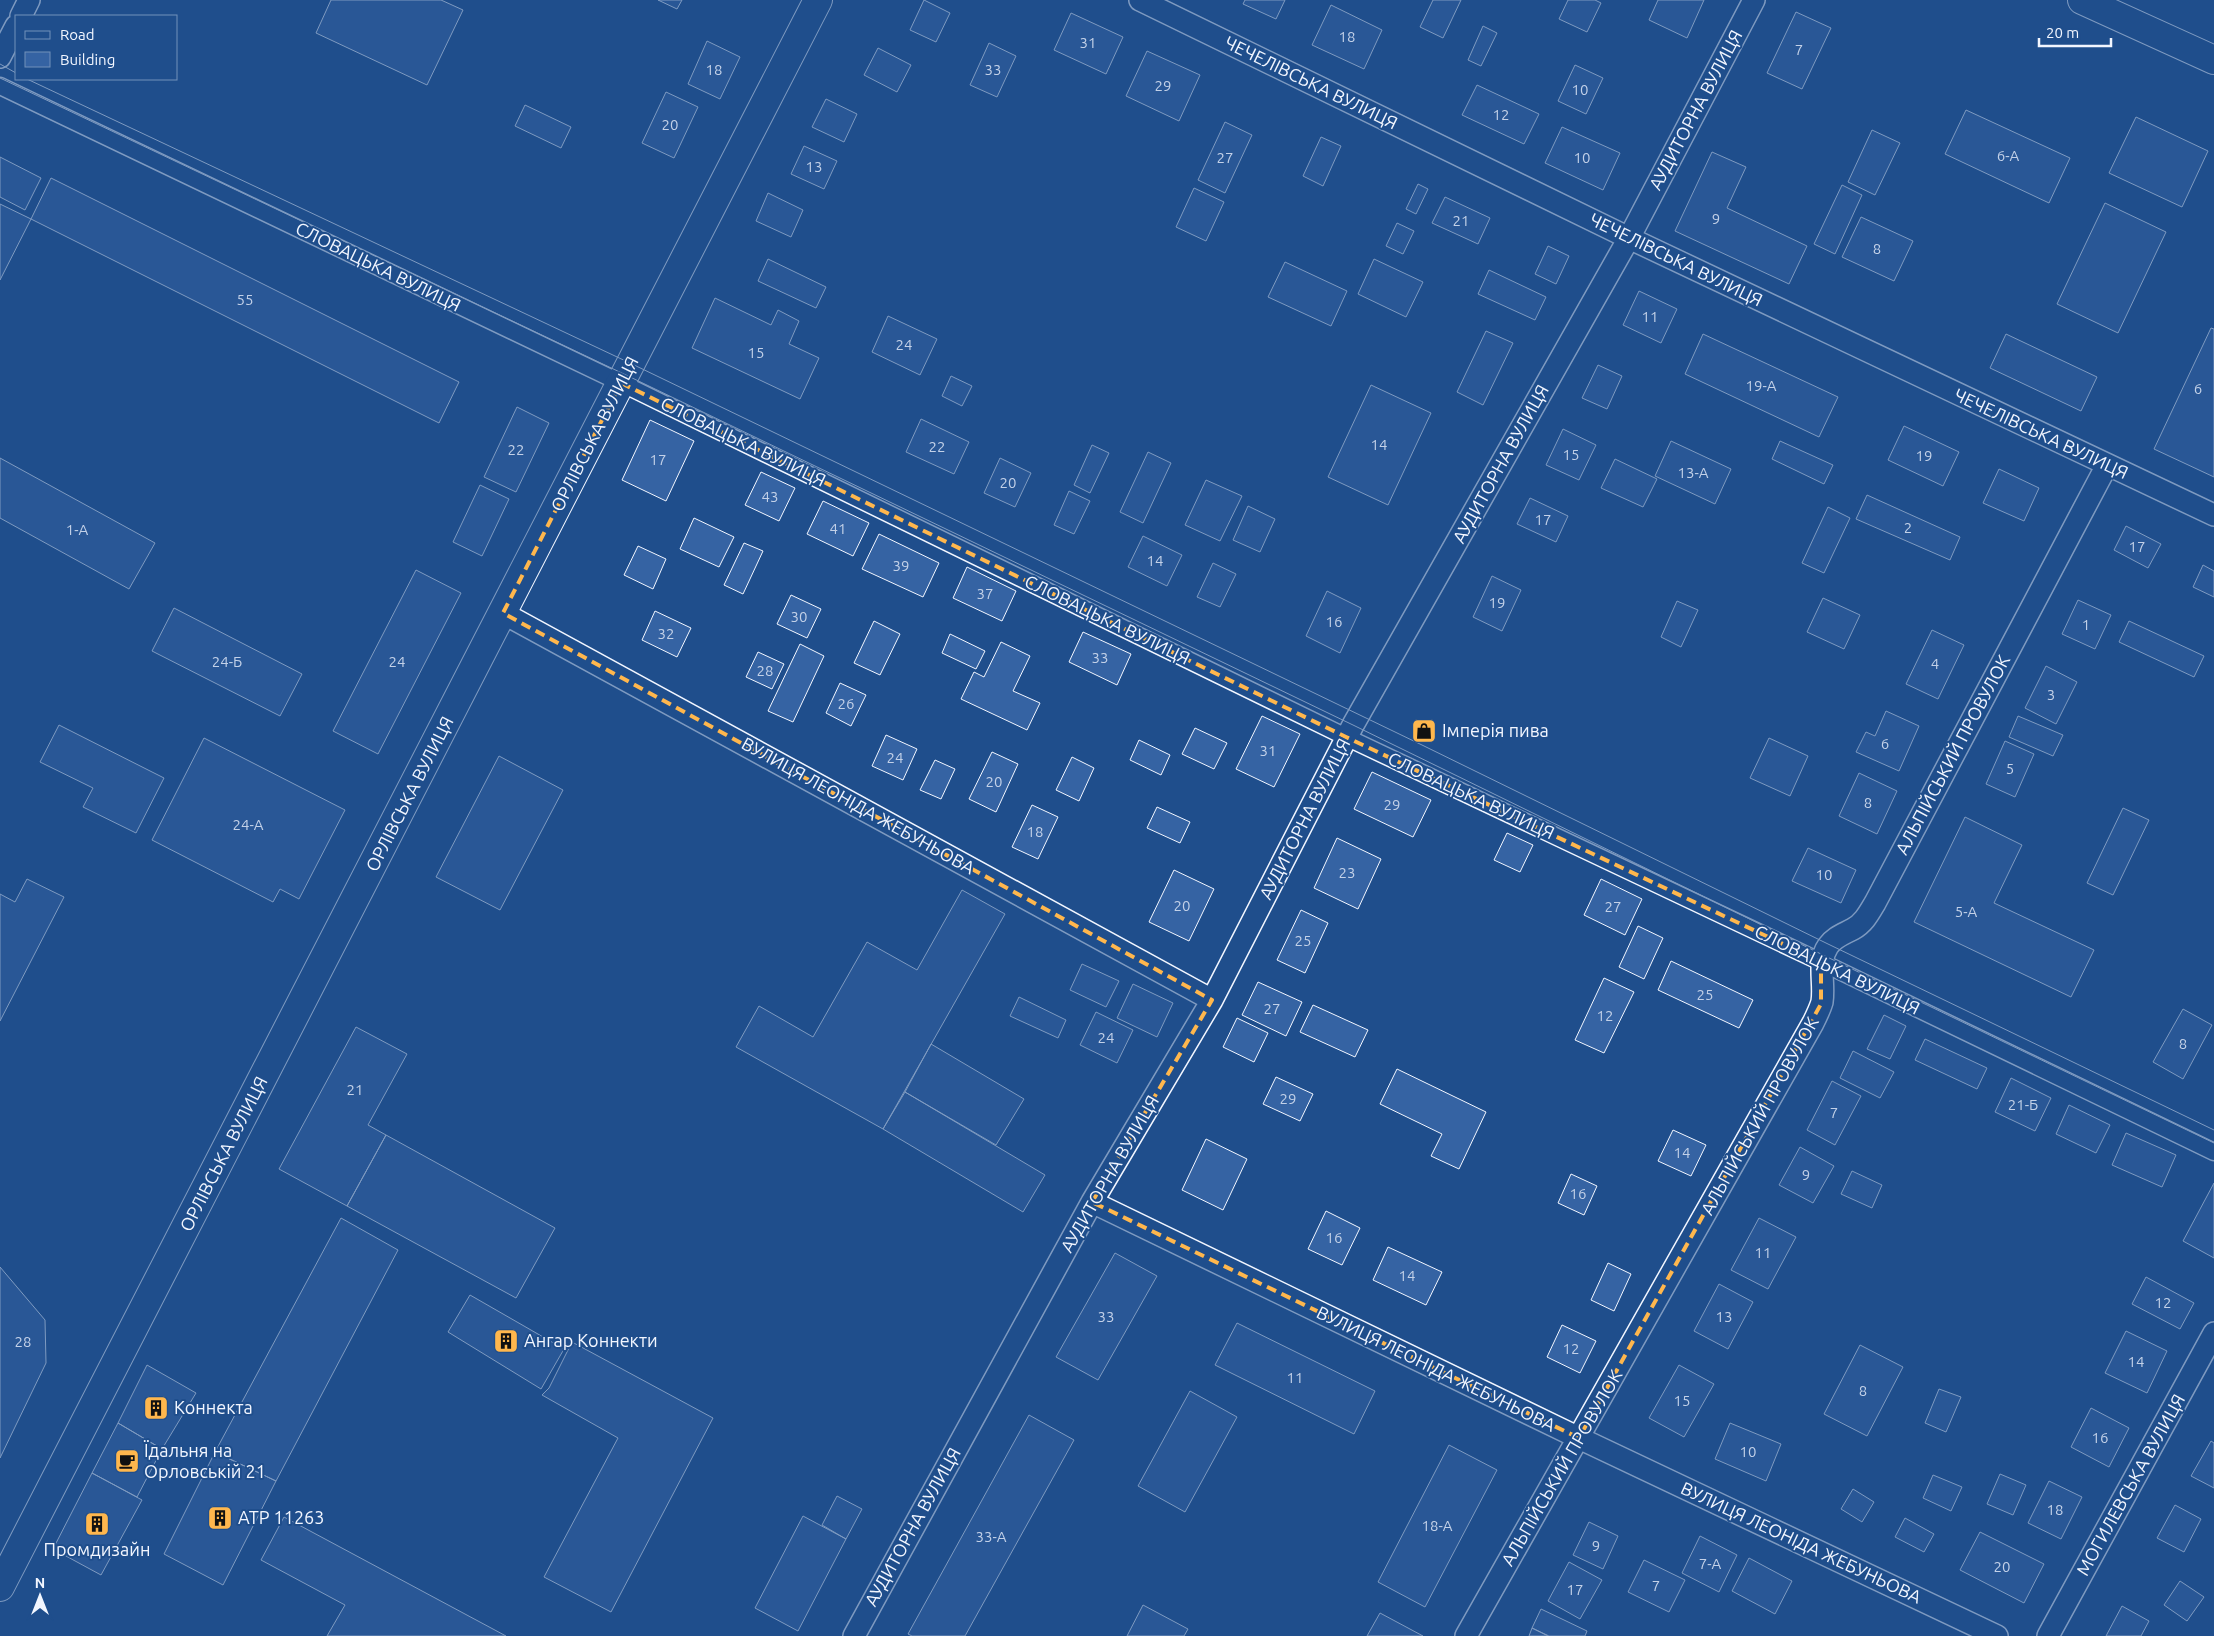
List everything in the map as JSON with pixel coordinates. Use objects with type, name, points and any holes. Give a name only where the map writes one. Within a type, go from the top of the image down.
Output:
[{"type":"street","points":[[22,15],[29,0]]},
{"type":"street","name":"ОРЛІВСЬКА ВУЛИЦЯ","points":[[0,1588],[818,0]]},
{"type":"street","name":"ЧЕЧЕЛІВСЬКА ВУЛИЦЯ","points":[[1140,0],[1629,238],[2214,515]]},
{"type":"street","name":"АУДИТОРНА ВУЛИЦЯ","points":[[854,1636],[1092,1202],[1212,1000],[1346,737],[1629,238],[1754,0]]},
{"type":"street","points":[[2082,0],[2214,60]]},
{"type":"street","points":[[2,50],[15,28]]},
{"type":"street","name":"СЛОВАЦЬКА ВУЛИЦЯ","points":[[0,86],[621,383],[1346,737],[1821,962],[2214,1152]]},
{"type":"street","name":"АЛЬПІЙСЬКИЙ ПРОВУЛОК","points":[[1466,1636],[1813,1023],[1821,1004],[1824,981],[1821,962],[1828,944],[1866,919],[2106,465]]},
{"type":"street","name":"ВУЛИЦЯ ЛЕОНІДА ЖЕБУНЬОВА","points":[[503,613],[1212,1000]]},
{"type":"street","name":"ВУЛИЦЯ ЛЕОНІДА ЖЕБУНЬОВА","points":[[1092,1202],[1579,1438],[1997,1636]]},
{"type":"street","name":"МОГИЛЕВСЬКА ВУЛИЦЯ","points":[[2048,1636],[2214,1333]]},
{"type":"highlighted area","points":[[621,383],[1346,737],[1821,962],[1821,1004],[1579,1438],[1092,1202],[1212,1000],[503,613]]},
{"type":"building","points":[[331,0],[441,0],[463,10],[427,85],[316,33]]},
{"type":"building","points":[[658,0],[682,0],[677,9]]},
{"type":"building","points":[[924,0],[950,13],[936,42],[910,30]]},
{"type":"building","points":[[1245,0],[1285,0],[1276,19],[1243,4]]},
{"type":"building","points":[[1433,0],[1461,0],[1443,38],[1420,27]]},
{"type":"building","points":[[1568,0],[1595,0],[1601,3],[1587,32],[1559,19]]},
{"type":"building","points":[[1658,0],[1704,0],[1687,38],[1649,20]]},
{"type":"building","points":[[1331,5],[1382,30],[1364,69],[1312,45]]},
{"type":"building","points":[[1796,12],[1831,28],[1802,89],[1767,73]]},
{"type":"building","points":[[1071,13],[1123,37],[1106,74],[1054,50]]},
{"type":"building","points":[[1483,26],[1497,33],[1481,66],[1468,60]]},
{"type":"building","points":[[707,41],[740,57],[720,99],[688,84]]},
{"type":"building","points":[[989,43],[1016,56],[997,97],[970,85]]},
{"type":"building","points":[[878,48],[911,65],[897,92],[864,75]]},
{"type":"building","points":[[1147,51],[1200,75],[1179,121],[1126,96]]},
{"type":"building","points":[[1575,65],[1603,78],[1586,114],[1558,101]]},
{"type":"building","points":[[1477,85],[1539,114],[1524,144],[1462,115]]},
{"type":"building","points":[[666,92],[698,107],[674,158],[642,143]]},
{"type":"building","points":[[826,99],[857,114],[844,142],[812,127]]},
{"type":"building","points":[[525,105],[571,127],[561,148],[515,126]]},
{"type":"building","points":[[1966,110],[2070,158],[2049,203],[1945,154]]},
{"type":"building","points":[[2136,117],[2208,151],[2182,207],[2109,173]]},
{"type":"building","points":[[1225,122],[1252,135],[1225,193],[1198,180]]},
{"type":"building","points":[[1562,127],[1620,153],[1603,190],[1545,163]]},
{"type":"building","points":[[1872,130],[1900,143],[1875,195],[1848,182]]},
{"type":"building","points":[[1321,137],[1341,146],[1323,186],[1303,176]]},
{"type":"building","points":[[804,146],[837,161],[824,189],[791,174]]},
{"type":"building","points":[[1712,152],[1746,167],[1727,208],[1807,246],[1789,284],[1675,231]]},
{"type":"building","points":[[0,157],[41,178],[25,210],[0,197]]},
{"type":"building","points":[[51,178],[459,382],[439,423],[31,219]]},
{"type":"building","points":[[1418,184],[1428,189],[1416,214],[1406,209]]},
{"type":"building","points":[[1842,185],[1862,195],[1835,254],[1814,244]]},
{"type":"building","points":[[1194,188],[1224,202],[1206,241],[1176,227]]},
{"type":"building","points":[[768,193],[803,210],[791,237],[756,221]]},
{"type":"building","points":[[1445,197],[1490,218],[1478,244],[1432,223]]},
{"type":"building","points":[[2105,203],[2166,232],[2118,333],[2057,304]]},
{"type":"building","points":[[0,204],[31,219],[0,280]]},
{"type":"building","points":[[1861,217],[1913,241],[1894,281],[1842,257]]},
{"type":"building","points":[[1397,223],[1414,231],[1403,254],[1386,246]]},
{"type":"building","points":[[1548,246],[1569,256],[1556,284],[1535,274]]},
{"type":"building","points":[[768,259],[826,287],[816,308],[758,281]]},
{"type":"building","points":[[1374,259],[1423,282],[1406,317],[1358,294]]},
{"type":"building","points":[[1285,262],[1347,291],[1331,326],[1268,297]]},
{"type":"building","points":[[1489,270],[1546,297],[1535,320],[1478,294]]},
{"type":"building","points":[[1639,291],[1677,309],[1661,343],[1623,325]]},
{"type":"building","points":[[715,298],[771,325],[778,310],[799,321],[789,344],[819,358],[800,399],[692,348]]},
{"type":"building","points":[[888,316],[937,339],[920,375],[872,352]]},
{"type":"building","points":[[2211,328],[2214,329],[2214,477],[2154,449]]},
{"type":"building","points":[[1486,331],[1513,343],[1483,405],[1457,392]]},
{"type":"building","points":[[1703,334],[1838,397],[1819,437],[1685,374]]},
{"type":"building","points":[[2006,334],[2097,377],[2081,411],[1990,368]]},
{"type":"building","points":[[1598,365],[1622,376],[1607,409],[1582,398]]},
{"type":"building","points":[[951,376],[972,386],[962,406],[942,396]]},
{"type":"building","points":[[1371,385],[1431,413],[1388,505],[1328,477]]},
{"type":"building","points":[[517,407],[549,423],[516,492],[484,477]]},
{"type":"building","points":[[921,419],[969,442],[954,474],[906,452]]},
{"type":"building","points":[[650,420],[694,441],[666,501],[622,480]]},
{"type":"building","points":[[1904,426],[1959,452],[1943,486],[1888,460]]},
{"type":"building","points":[[1563,429],[1596,445],[1579,480],[1546,465]]},
{"type":"building","points":[[1671,441],[1731,469],[1715,504],[1655,476]]},
{"type":"building","points":[[1780,441],[1833,465],[1824,484],[1772,459]]},
{"type":"building","points":[[1092,445],[1109,453],[1090,493],[1074,485]]},
{"type":"building","points":[[1148,452],[1171,463],[1143,523],[1120,512]]},
{"type":"building","points":[[0,458],[155,543],[129,589],[0,518]]},
{"type":"building","points":[[1000,458],[1031,473],[1015,507],[984,493]]},
{"type":"building","points":[[1615,459],[1657,479],[1643,507],[1601,488]]},
{"type":"building","points":[[1999,469],[2039,488],[2024,521],[1983,503]]},
{"type":"building","points":[[761,472],[795,488],[779,521],[745,505]]},
{"type":"building","points":[[1206,480],[1242,496],[1220,541],[1185,525]]},
{"type":"building","points":[[480,485],[509,499],[482,556],[453,542]]},
{"type":"building","points":[[1069,491],[1090,501],[1074,534],[1054,525]]},
{"type":"building","points":[[1867,495],[1960,537],[1950,560],[1856,519]]},
{"type":"building","points":[[1530,498],[1568,516],[1556,542],[1517,524]]},
{"type":"building","points":[[823,501],[869,523],[853,556],[807,534]]},
{"type":"building","points":[[1248,506],[1275,519],[1260,552],[1233,540]]},
{"type":"building","points":[[1828,507],[1850,518],[1824,573],[1802,563]]},
{"type":"building","points":[[694,518],[734,537],[719,567],[680,549]]},
{"type":"building","points":[[2126,526],[2161,544],[2148,568],[2114,550]]},
{"type":"building","points":[[879,534],[939,563],[923,597],[862,569]]},
{"type":"building","points":[[1143,536],[1182,555],[1167,586],[1128,567]]},
{"type":"building","points":[[744,543],[763,551],[743,594],[724,585]]},
{"type":"building","points":[[638,546],[666,559],[653,589],[624,575]]},
{"type":"building","points":[[1213,563],[1236,574],[1220,607],[1197,597]]},
{"type":"building","points":[[2203,565],[2214,571],[2214,597],[2193,587]]},
{"type":"building","points":[[967,567],[1016,591],[1002,621],[953,598]]},
{"type":"building","points":[[416,570],[461,593],[378,754],[333,731]]},
{"type":"building","points":[[1492,576],[1521,590],[1502,631],[1473,617]]},
{"type":"building","points":[[1327,591],[1361,608],[1340,653],[1306,636]]},
{"type":"building","points":[[791,595],[821,609],[807,638],[777,624]]},
{"type":"building","points":[[1823,598],[1860,615],[1844,649],[1807,632]]},
{"type":"building","points":[[2078,600],[2111,615],[2095,649],[2062,634]]},
{"type":"building","points":[[1677,601],[1698,610],[1681,647],[1661,637]]},
{"type":"building","points":[[174,608],[302,674],[280,716],[152,651]]},
{"type":"building","points":[[655,611],[691,628],[677,657],[642,640]]},
{"type":"building","points":[[874,621],[900,634],[880,675],[854,663]]},
{"type":"building","points":[[2129,621],[2204,656],[2194,677],[2119,642]]},
{"type":"building","points":[[1932,630],[1964,645],[1938,699],[1906,684]]},
{"type":"building","points":[[1083,632],[1131,654],[1117,685],[1069,662]]},
{"type":"building","points":[[950,634],[985,651],[976,669],[942,653]]},
{"type":"building","points":[[1001,642],[1030,656],[1013,691],[1040,703],[1027,730],[961,699],[974,672],[984,677]]},
{"type":"building","points":[[800,644],[824,656],[793,722],[768,711]]},
{"type":"building","points":[[758,652],[784,664],[772,689],[746,677]]},
{"type":"building","points":[[2046,666],[2077,682],[2056,724],[2025,708]]},
{"type":"building","points":[[840,683],[866,695],[851,726],[826,713]]},
{"type":"building","points":[[1886,711],[1919,726],[1899,771],[1856,752],[1866,732],[1875,736]]},
{"type":"building","points":[[1262,716],[1300,734],[1274,787],[1236,769]]},
{"type":"building","points":[[2018,716],[2063,735],[2053,756],[2009,737]]},
{"type":"building","points":[[59,725],[164,778],[136,833],[83,807],[93,788],[40,762]]},
{"type":"building","points":[[1195,728],[1227,743],[1214,769],[1182,754]]},
{"type":"building","points":[[886,735],[917,749],[903,780],[872,766]]},
{"type":"building","points":[[204,738],[345,810],[299,899],[280,889],[273,902],[152,840]]},
{"type":"building","points":[[1769,738],[1808,756],[1790,796],[1750,778]]},
{"type":"building","points":[[1139,740],[1170,755],[1161,775],[1130,760]]},
{"type":"building","points":[[2005,741],[2034,754],[2015,797],[1986,784]]},
{"type":"building","points":[[992,752],[1018,764],[996,812],[969,799]]},
{"type":"building","points":[[499,756],[563,790],[500,910],[436,877]]},
{"type":"building","points":[[1072,757],[1094,768],[1079,801],[1056,790]]},
{"type":"building","points":[[935,760],[955,769],[941,799],[920,790]]},
{"type":"building","points":[[1372,772],[1431,800],[1413,837],[1354,809]]},
{"type":"building","points":[[1859,773],[1897,791],[1877,834],[1839,816]]},
{"type":"building","points":[[1032,805],[1058,817],[1038,859],[1012,847]]},
{"type":"building","points":[[1157,807],[1190,822],[1180,843],[1147,828]]},
{"type":"building","points":[[2123,808],[2149,820],[2113,895],[2087,883]]},
{"type":"building","points":[[1965,817],[2022,845],[1994,903],[2094,950],[2071,997],[1914,922]]},
{"type":"building","points":[[1507,833],[1533,845],[1520,872],[1494,860]]},
{"type":"building","points":[[1337,838],[1381,859],[1358,909],[1314,888]]},
{"type":"building","points":[[1808,848],[1856,870],[1841,903],[1792,881]]},
{"type":"building","points":[[1174,870],[1214,889],[1189,941],[1149,922]]},
{"type":"building","points":[[27,879],[64,897],[0,1021],[0,894],[15,902]]},
{"type":"building","points":[[1601,879],[1642,899],[1625,935],[1584,915]]},
{"type":"building","points":[[962,890],[1005,914],[883,1129],[736,1047],[759,1006],[813,1037],[867,942],[917,970]]},
{"type":"building","points":[[1301,910],[1328,923],[1305,973],[1277,960]]},
{"type":"building","points":[[1638,926],[1663,938],[1644,979],[1619,967]]},
{"type":"building","points":[[1671,961],[1753,1000],[1739,1028],[1658,990]]},
{"type":"building","points":[[1082,964],[1119,981],[1106,1007],[1070,990]]},
{"type":"building","points":[[1604,978],[1634,992],[1604,1053],[1575,1040]]},
{"type":"building","points":[[1258,982],[1302,1002],[1286,1036],[1242,1015]]},
{"type":"building","points":[[1133,984],[1173,1003],[1157,1037],[1117,1018]]},
{"type":"building","points":[[1019,997],[1066,1020],[1058,1038],[1010,1016]]},
{"type":"building","points":[[1313,1005],[1368,1030],[1355,1057],[1300,1032]]},
{"type":"building","points":[[2183,1009],[2212,1025],[2183,1079],[2153,1062]]},
{"type":"building","points":[[1096,1012],[1133,1030],[1117,1063],[1080,1045]]},
{"type":"building","points":[[1884,1015],[1906,1026],[1890,1059],[1867,1049]]},
{"type":"building","points":[[1237,1018],[1268,1033],[1254,1062],[1223,1047]]},
{"type":"building","points":[[356,1027],[407,1054],[368,1125],[386,1135],[347,1206],[279,1169]]},
{"type":"building","points":[[1925,1039],[1987,1068],[1977,1089],[1915,1060]]},
{"type":"building","points":[[931,1044],[1024,1099],[996,1145],[905,1092]]},
{"type":"building","points":[[1853,1051],[1894,1072],[1880,1098],[1840,1078]]},
{"type":"building","points":[[1397,1069],[1486,1112],[1459,1169],[1431,1156],[1442,1134],[1380,1104]]},
{"type":"building","points":[[1276,1077],[1313,1094],[1300,1121],[1263,1104]]},
{"type":"building","points":[[2011,1078],[2051,1098],[2035,1131],[1995,1112]]},
{"type":"building","points":[[1832,1081],[1861,1096],[1835,1145],[1807,1130]]},
{"type":"building","points":[[905,1092],[1045,1175],[1023,1212],[883,1129]]},
{"type":"building","points":[[2069,1105],[2110,1125],[2096,1153],[2056,1134]]},
{"type":"building","points":[[1673,1130],[1706,1145],[1691,1176],[1658,1161]]},
{"type":"building","points":[[2126,1133],[2176,1155],[2162,1187],[2112,1165]]},
{"type":"building","points":[[386,1135],[555,1228],[516,1298],[347,1206]]},
{"type":"building","points":[[1206,1139],[1247,1159],[1223,1210],[1182,1190]]},
{"type":"building","points":[[1800,1147],[1834,1166],[1813,1203],[1779,1185]]},
{"type":"building","points":[[1852,1171],[1882,1185],[1872,1208],[1841,1194]]},
{"type":"building","points":[[1571,1174],[1597,1186],[1584,1215],[1558,1203]]},
{"type":"building","points":[[2214,1183],[2214,1258],[2183,1241]]},
{"type":"building","points":[[1326,1211],[1360,1228],[1342,1265],[1308,1249]]},
{"type":"building","points":[[341,1218],[398,1250],[276,1481],[215,1452]]},
{"type":"building","points":[[1759,1218],[1796,1237],[1768,1289],[1731,1270]]},
{"type":"building","points":[[1388,1247],[1442,1272],[1426,1305],[1373,1280]]},
{"type":"building","points":[[1115,1253],[1157,1276],[1098,1380],[1056,1357]]},
{"type":"building","points":[[1608,1263],[1631,1274],[1614,1311],[1591,1300]]},
{"type":"building","points":[[0,1267],[45,1320],[46,1363],[0,1458]]},
{"type":"building","points":[[2146,1277],[2194,1303],[2180,1329],[2132,1304]]},
{"type":"building","points":[[1719,1284],[1753,1302],[1728,1349],[1694,1331]]},
{"type":"building","name":"Ангар Коннекти","points":[[470,1295],[564,1349],[541,1389],[448,1332]]},
{"type":"building","points":[[1237,1323],[1375,1391],[1354,1434],[1215,1365]]},
{"type":"building","points":[[1562,1325],[1596,1341],[1580,1373],[1547,1357]]},
{"type":"building","points":[[2126,1331],[2167,1351],[2147,1393],[2105,1373]]},
{"type":"building","points":[[572,1342],[713,1418],[611,1612],[544,1577],[618,1438],[542,1395],[549,1388]]},
{"type":"building","points":[[1860,1345],[1903,1367],[1867,1436],[1824,1414]]},
{"type":"building","name":"Коннекта","points":[[147,1365],[196,1393],[162,1449],[118,1423]]},
{"type":"building","points":[[1679,1365],[1714,1384],[1684,1437],[1649,1418]]},
{"type":"building","points":[[1939,1389],[1961,1397],[1946,1432],[1925,1423]]},
{"type":"building","points":[[1190,1391],[1237,1417],[1185,1512],[1138,1486]]},
{"type":"building","points":[[2091,1408],[2129,1428],[2109,1467],[2071,1447]]},
{"type":"building","points":[[1029,1415],[1074,1440],[965,1636],[912,1636],[908,1634]]},
{"type":"building","name":"Їдальня на Орловській 21","points":[[118,1423],[162,1449],[137,1497],[92,1473]]},
{"type":"building","points":[[1730,1423],[1781,1444],[1766,1481],[1715,1459]]},
{"type":"building","points":[[2211,1441],[2214,1443],[2214,1488],[2191,1476]]},
{"type":"building","points":[[1449,1445],[1497,1470],[1425,1607],[1378,1582]]},
{"type":"building","name":"ATP 11263","points":[[215,1452],[276,1481],[223,1585],[164,1554]]},
{"type":"building","name":"Промдизайн","points":[[92,1473],[142,1500],[101,1575],[53,1549]]},
{"type":"building","points":[[2000,1474],[2026,1485],[2013,1515],[1987,1504]]},
{"type":"building","points":[[1933,1475],[1962,1487],[1951,1511],[1923,1498]]},
{"type":"building","points":[[2049,1481],[2082,1497],[2061,1539],[2028,1523]]},
{"type":"building","points":[[1853,1489],[1874,1502],[1862,1522],[1841,1509]]},
{"type":"building","points":[[837,1496],[862,1509],[846,1539],[822,1525]]},
{"type":"building","points":[[2175,1505],[2201,1519],[2184,1552],[2157,1538]]},
{"type":"building","points":[[803,1516],[846,1539],[798,1631],[755,1608]]},
{"type":"building","points":[[284,1517],[506,1636],[327,1636],[345,1605],[261,1560]]},
{"type":"building","points":[[1905,1518],[1934,1534],[1924,1552],[1895,1537]]},
{"type":"building","points":[[1589,1522],[1618,1536],[1603,1569],[1573,1555]]},
{"type":"building","points":[[1980,1532],[2044,1564],[2024,1603],[1960,1570]]},
{"type":"building","points":[[1700,1536],[1737,1555],[1719,1592],[1682,1573]]},
{"type":"building","points":[[1749,1558],[1792,1581],[1775,1614],[1732,1591]]},
{"type":"building","points":[[1644,1560],[1685,1580],[1669,1612],[1628,1592]]},
{"type":"building","points":[[1569,1562],[1602,1580],[1580,1619],[1548,1601]]},
{"type":"building","points":[[2180,1581],[2204,1597],[2187,1621],[2164,1605]]},
{"type":"building","points":[[1143,1605],[1188,1629],[1184,1636],[1127,1636]]},
{"type":"building","points":[[2122,1606],[2149,1621],[2141,1636],[2106,1636]]},
{"type":"building","points":[[1541,1609],[1587,1631],[1585,1636],[1549,1636],[1532,1628]]},
{"type":"building","points":[[1380,1613],[1423,1636],[1367,1636]]},
{"type":"building","points":[[1532,1628],[1548,1636],[1529,1636]]},
{"type":"tram line","points":[[0,64],[15,72]]},
{"type":"tram line","points":[[0,78],[626,375],[2214,1143]]},
{"type":"tram line","points":[[29,80],[632,364],[2214,1130]]},
{"type":"place","name":"Імперія пива","points":[[1424,731]]},
{"type":"place","name":"Ангар Коннекти","points":[[506,1341]]},
{"type":"place","name":"Коннекта","points":[[156,1408]]},
{"type":"place","name":"Їдальня на Орловській 21","points":[[127,1461]]},
{"type":"place","name":"ATP 11263","points":[[220,1518]]},
{"type":"place","name":"Промдизайн","points":[[97,1524]]}]
